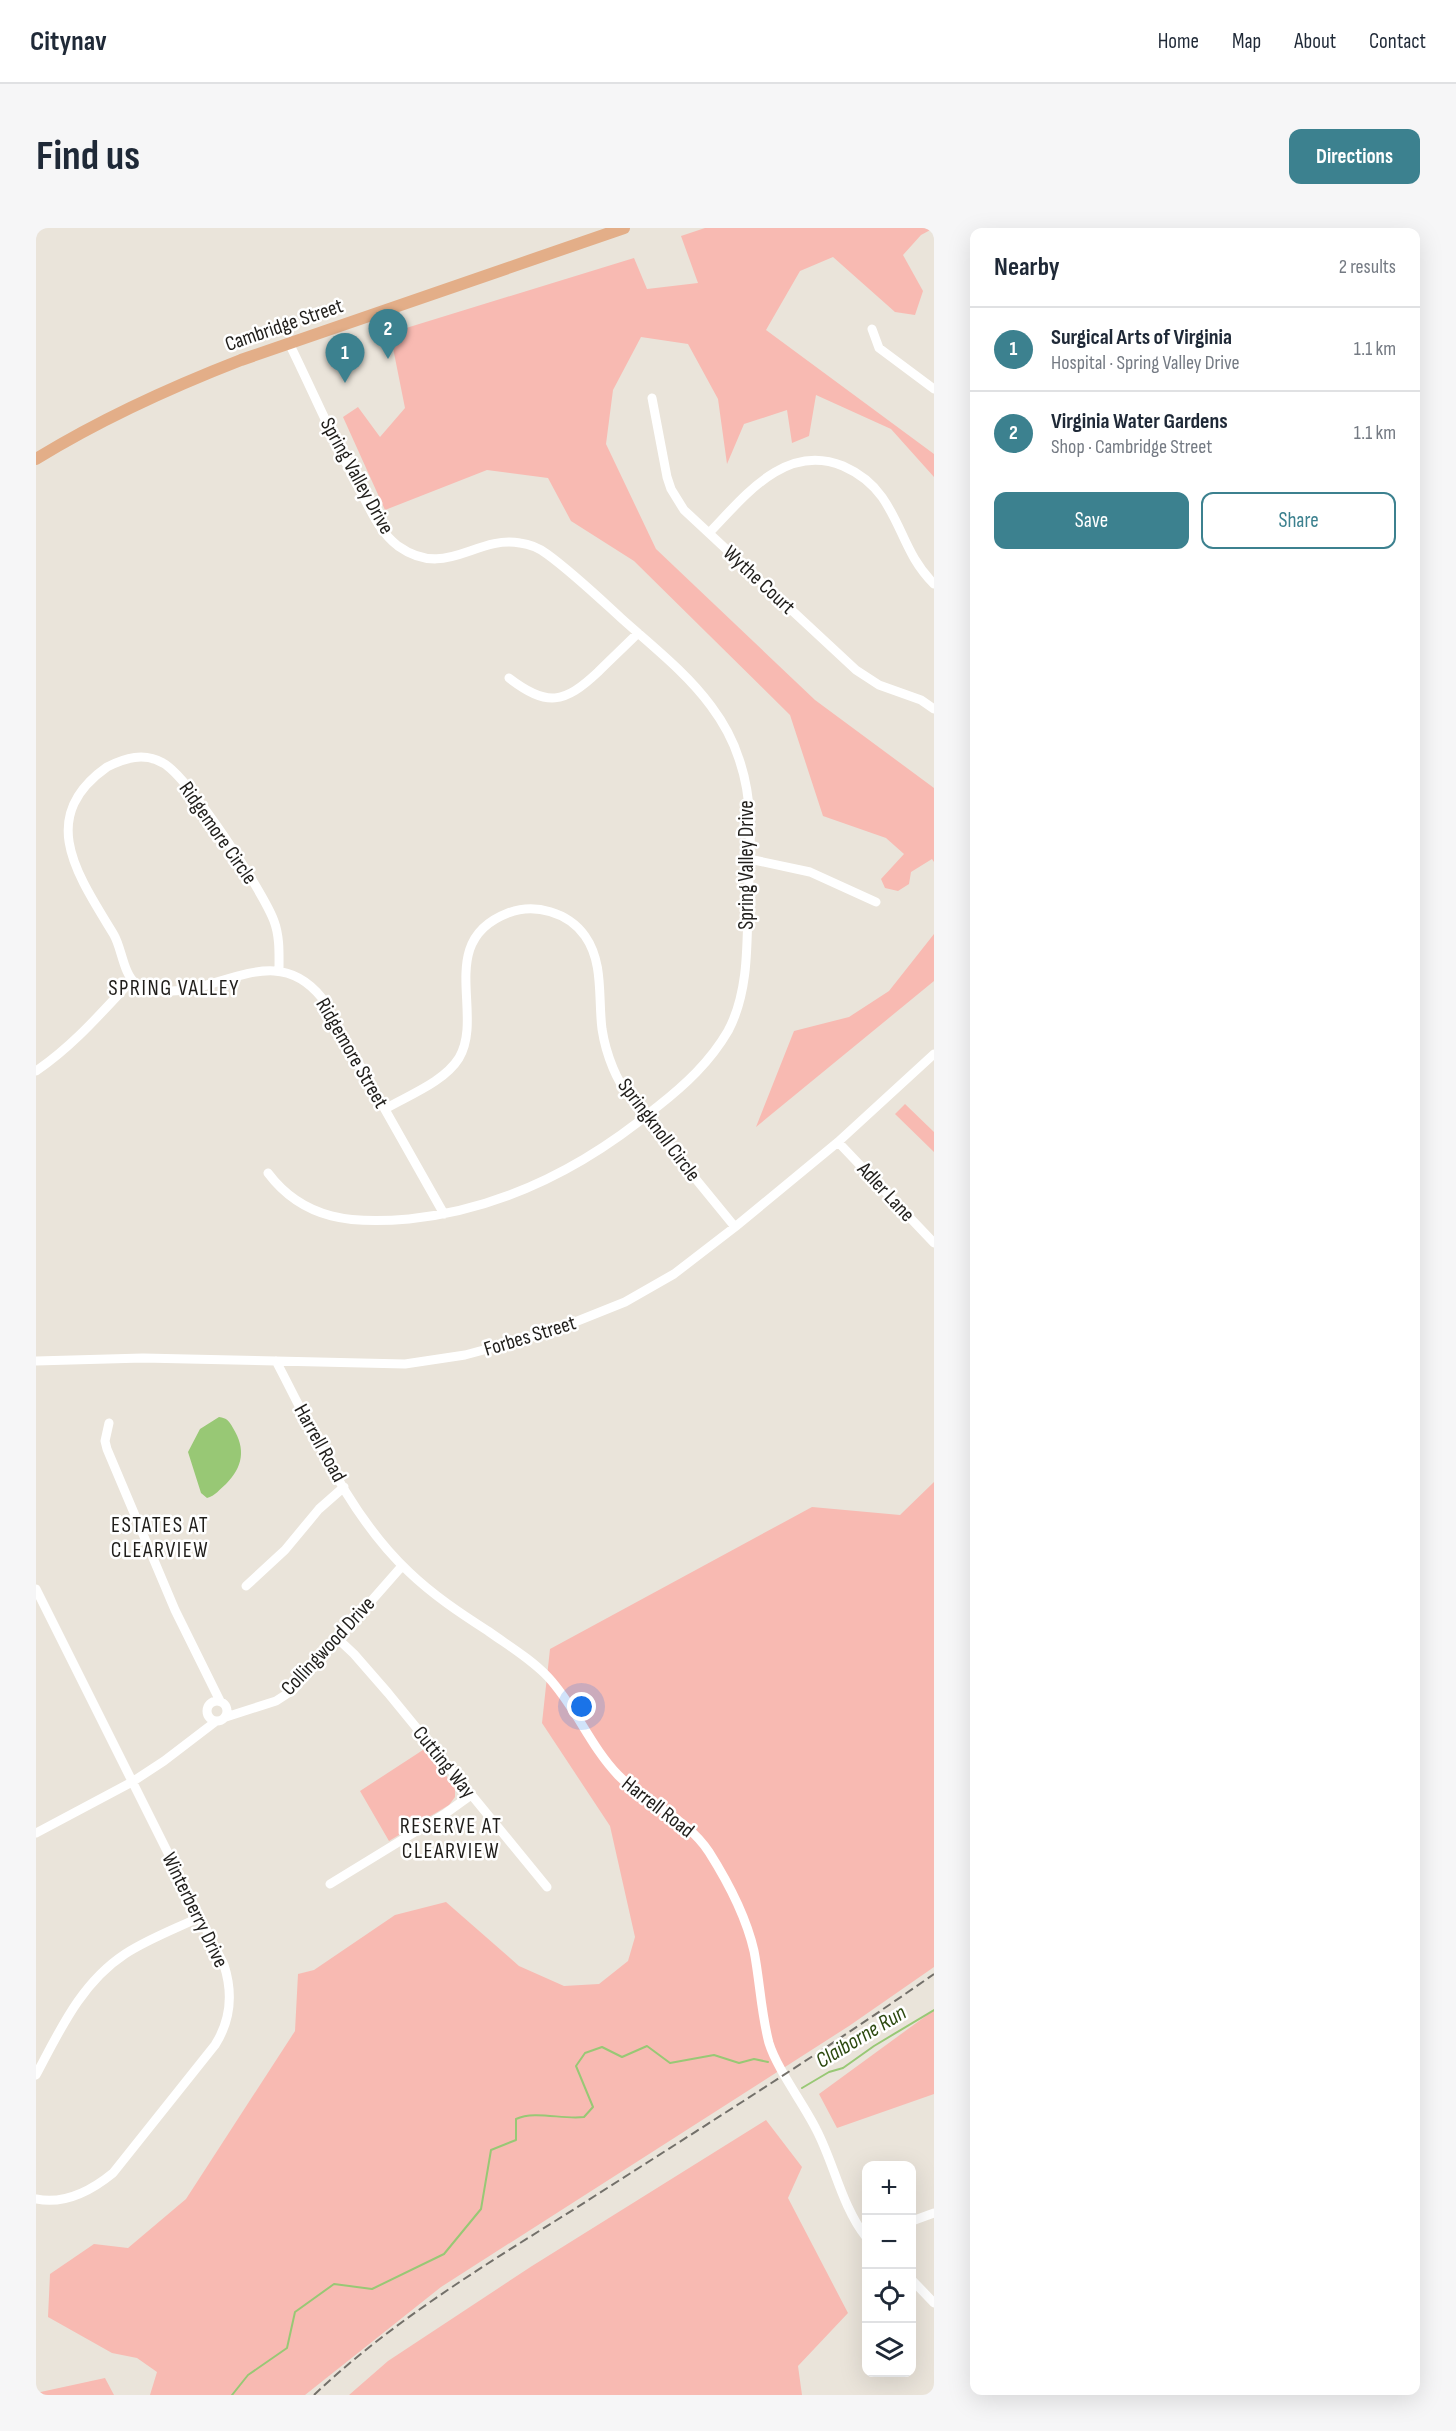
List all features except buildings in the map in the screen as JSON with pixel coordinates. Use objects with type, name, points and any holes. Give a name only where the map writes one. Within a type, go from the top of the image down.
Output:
[{"type":"main road","name":"Cambridge Street","points":[[36,459],[73,437],[168,389],[289,343],[624,228]]},
{"type":"street","points":[[872,329],[879,348],[934,389]]},
{"type":"street","name":"Spring Valley Drive","points":[[268,1173],[292,1198],[317,1213],[377,1221],[444,1214],[494,1202],[543,1182],[592,1155],[681,1088],[708,1060],[735,1015],[743,984],[749,859],[748,796],[743,772],[732,740],[699,691],[638,633],[547,554],[526,544],[492,543],[457,556],[441,559],[415,555],[394,543],[379,525],[351,472],[289,343]]},
{"type":"street","name":"Wythe Court","points":[[652,398],[671,489],[684,510],[856,670],[879,685],[921,700],[934,709]]},
{"type":"street","points":[[709,533],[765,478],[790,464],[802,461],[826,461],[854,472],[875,488],[889,510],[909,552],[934,584]]},
{"type":"street","points":[[509,678],[541,697],[553,698],[571,694],[580,689],[638,633]]},
{"type":"street","name":"Ridgemore Circle","points":[[68,795],[90,777],[128,758],[155,759],[171,769],[199,801],[268,909],[277,933],[279,971]]},
{"type":"street","points":[[749,859],[810,872],[876,902]]},
{"type":"street","points":[[36,1071],[58,1055],[132,980],[113,934],[65,865]]},
{"type":"street","name":"Springknoll Circle","points":[[385,1109],[439,1078],[460,1056],[466,1038],[465,977],[473,945],[483,930],[501,916],[521,909],[535,909],[557,914],[578,928],[591,946],[599,974],[602,1028],[607,1052],[619,1081],[645,1117],[735,1227]]},
{"type":"street","name":"Ridgemore Street","points":[[132,980],[149,990],[183,990],[201,988],[252,972],[279,971],[300,977],[322,998],[444,1214]]},
{"type":"street","name":"Forbes Street","points":[[36,1361],[143,1358],[405,1364],[465,1355],[514,1343],[593,1316],[625,1302],[674,1274],[838,1142],[934,1054]]},
{"type":"street","name":"Adler Lane","points":[[838,1142],[934,1243]]},
{"type":"street","name":"Harrell Road","points":[[276,1361],[344,1487],[372,1533],[402,1566],[449,1605],[537,1666],[558,1689],[595,1747],[619,1777],[676,1818],[700,1840],[723,1876],[748,1930],[771,2049],[818,2132],[855,2220],[862,2230]]},
{"type":"street","points":[[109,1423],[105,1441],[107,1449],[160,1575],[221,1707],[222,1721],[212,1719]]},
{"type":"street","points":[[246,1586],[285,1550],[319,1509],[344,1487]]},
{"type":"street","name":"Collingwood Drive","points":[[221,1707],[244,1711],[258,1708],[286,1695],[402,1566]]},
{"type":"street","name":"Winterberry Drive","points":[[36,1589],[224,1965],[230,1988],[228,2014],[219,2038],[113,2173],[100,2184],[78,2195],[51,2200],[36,2199]]},
{"type":"street","name":"Cutting Way","points":[[338,1639],[364,1664],[547,1887]]},
{"type":"street","points":[[212,1719],[207,1709],[221,1707]]},
{"type":"street","points":[[36,1833],[132,1782],[201,1732],[212,1719]]},
{"type":"street","points":[[330,1884],[446,1813],[471,1794]]},
{"type":"street","points":[[36,2075],[71,2011],[96,1978],[113,1963],[142,1944],[200,1917]]},
{"type":"street","points":[[916,2220],[934,2213]]},
{"type":"street","points":[[916,2284],[934,2303]]},
{"type":"shaded area","points":[[705,228],[934,228],[921,235],[903,255],[923,291],[915,315],[895,312],[833,257],[800,271],[766,330],[934,454],[934,477],[891,429],[816,395],[809,436],[792,443],[787,410],[744,424],[727,464],[718,399],[688,344],[641,337],[613,390],[606,444],[656,549],[815,700],[934,788],[934,862],[932,859],[911,872],[909,884],[898,891],[885,888],[881,879],[904,854],[886,838],[823,816],[790,715],[634,561],[571,521],[548,478],[487,470],[385,510],[343,417],[358,407],[380,437],[405,408],[390,333],[634,258],[647,289],[698,283],[681,236]]},
{"type":"shaded area","points":[[934,934],[934,981],[756,1127],[794,1031],[849,1017],[889,991]]},
{"type":"shaded area","points":[[905,1104],[934,1132],[934,1152],[895,1114]]},
{"type":"shaded area","points":[[219,1417],[228,1420],[233,1428],[240,1443],[241,1458],[232,1478],[207,1498],[201,1493],[188,1452],[200,1429]]},
{"type":"shaded area","points":[[934,1482],[934,1967],[849,2026],[441,2287],[305,2395],[150,2395],[157,2372],[137,2358],[112,2353],[48,2317],[50,2274],[94,2244],[128,2248],[186,2199],[295,2031],[298,1974],[314,1970],[395,1915],[446,1902],[519,1966],[564,1986],[599,1984],[628,1961],[635,1937],[610,1826],[542,1723],[550,1649],[812,1507],[900,1515]]},
{"type":"shaded area","points":[[426,1748],[455,1788],[455,1797],[449,1805],[389,1841],[360,1791]]},
{"type":"shaded area","points":[[934,2010],[934,2094],[837,2128],[819,2094]]},
{"type":"shaded area","points":[[766,2120],[802,2167],[788,2198],[848,2313],[798,2366],[802,2395],[349,2395],[388,2361],[532,2266]]},
{"type":"shaded area","points":[[105,2378],[114,2395],[36,2395],[36,2393]]},
{"type":"waterway","name":"Claiborne Run","points":[[802,2088],[829,2072],[843,2068],[874,2046],[934,2010]]},
{"type":"waterway","name":"Claiborne Run","points":[[232,2395],[248,2375],[287,2348],[295,2312],[334,2284],[372,2289],[444,2254],[481,2209],[491,2150],[516,2140],[516,2119],[532,2115],[584,2117],[593,2107],[576,2066],[585,2053],[602,2047],[622,2057],[647,2046],[670,2063],[714,2055],[739,2063],[754,2059],[768,2062]]},
{"type":"railway","points":[[314,2395],[375,2343],[440,2295],[801,2064],[934,1974]]},
{"type":"place","name":"Virginia Water Gardens","points":[[388,359]]},
{"type":"place","name":"Surgical Arts of Virginia","points":[[345,383]]},
{"type":"district","name":"SPRING VALLEY","points":[[174,988]]},
{"type":"district","name":"ESTATES AT CLEARVIEW","points":[[160,1538]]},
{"type":"district","name":"RESERVE AT CLEARVIEW","points":[[451,1838]]}]
